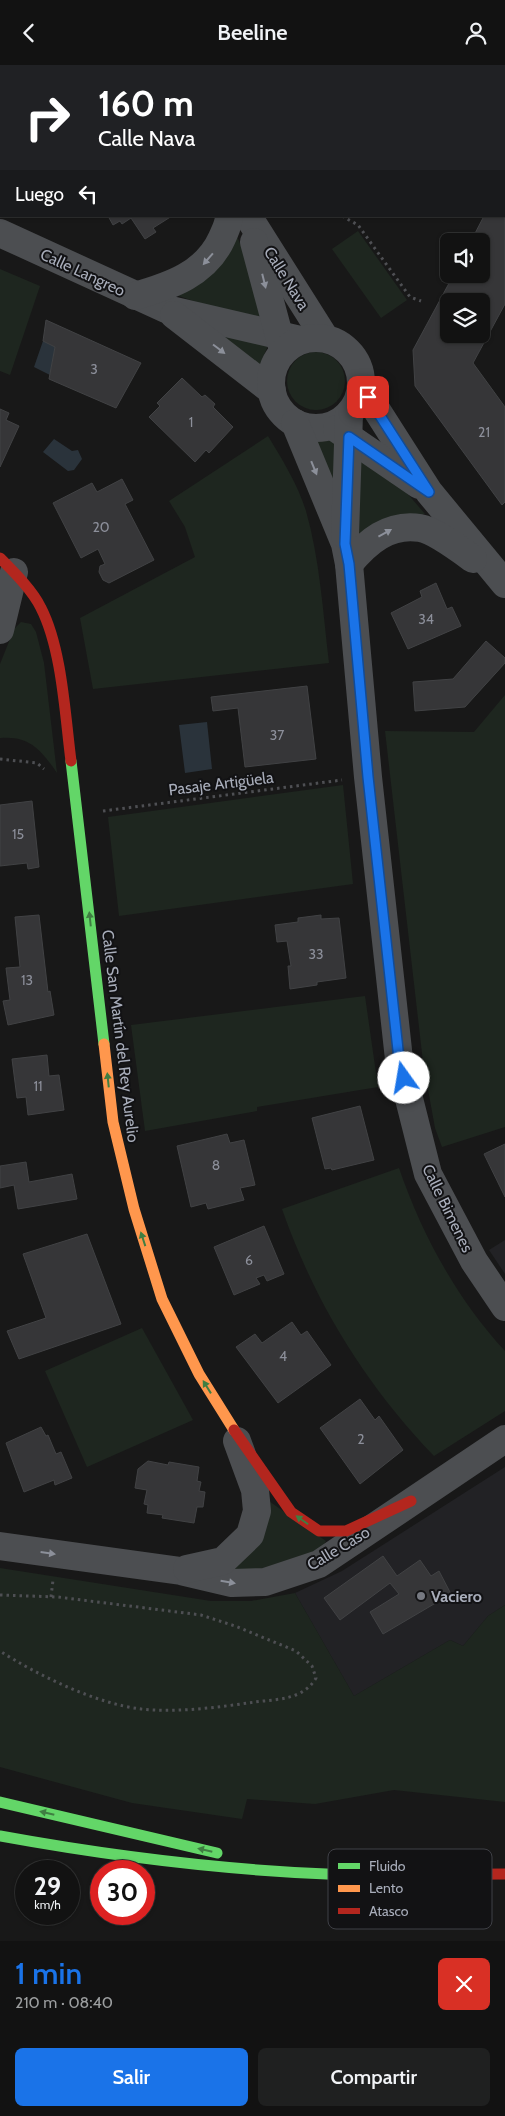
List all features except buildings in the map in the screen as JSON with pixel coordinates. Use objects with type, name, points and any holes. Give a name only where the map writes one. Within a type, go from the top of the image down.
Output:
[{"type":"main road","name":"Calle San Martín del Rey Aurelio","points":[[7,565],[42,607],[55,645],[78,815],[113,1122],[134,1209],[162,1299],[199,1374],[233,1429],[291,1512],[318,1531],[346,1531],[411,1501]]},
{"type":"main road","points":[[0,1802],[304,1874]]},
{"type":"main road","points":[[0,1836],[147,1862],[328,1875]]},
{"type":"main road","points":[[492,1874],[505,1874]]},
{"type":"street","points":[[135,296],[187,277],[206,263],[218,246],[229,223],[229,217]]},
{"type":"street","name":"Calle Nava","points":[[248,217],[297,341]]},
{"type":"street","name":"Calle Nava","points":[[248,217],[297,341]]},
{"type":"street","name":"Calle Langreo","points":[[0,233],[166,309],[297,341]]},
{"type":"street","name":"Calle Langreo","points":[[166,309],[272,391]]},
{"type":"street","points":[[343,426],[358,401],[362,387],[361,373],[356,361],[343,347],[297,341],[275,363],[271,377],[272,391],[276,404],[284,415],[295,423],[307,428],[320,429],[343,426],[429,492]]},
{"type":"street","points":[[362,387],[429,492],[501,580]]},
{"type":"street","name":"Calle Bimenes","points":[[295,423],[347,554]]},
{"type":"street","name":"Calle Bimenes","points":[[343,426],[347,554],[368,777],[399,1059],[428,1174],[474,1261],[505,1307]]},
{"type":"street","points":[[347,554],[363,547],[390,529],[421,528],[450,543],[501,580]]},
{"type":"street","points":[[0,630],[7,565]]},
{"type":"street","points":[[181,1571],[223,1561],[250,1535],[256,1511],[255,1490],[233,1429]]},
{"type":"street","name":"Calle Caso","points":[[0,1546],[181,1571],[232,1583],[265,1582],[291,1575],[325,1560],[505,1439]]},
{"type":"path","points":[[344,217],[358,225],[410,297],[420,301]]},
{"type":"path","points":[[0,759],[37,763],[47,773]]},
{"type":"path","name":"Pasaje Artigüela","points":[[78,815],[368,777]]},
{"type":"path","points":[[0,1595],[58,1597],[202,1615],[235,1625],[296,1651],[312,1665],[316,1678],[311,1687],[303,1693],[292,1697],[230,1706],[141,1709],[99,1699],[55,1681],[0,1651]]},
{"type":"shaded area","points":[[235,231],[253,276],[263,321],[225,312],[176,295]]},
{"type":"shaded area","points":[[358,231],[407,300],[381,318],[332,249]]},
{"type":"shaded area","points":[[0,269],[40,286],[10,375],[0,371]]},
{"type":"shaded area","points":[[196,324],[267,341],[267,348],[260,364],[254,366]]},
{"type":"shaded area","points":[[43,341],[55,347],[50,375],[34,367]]},
{"type":"shaded area","points":[[316,352],[327,354],[340,365],[345,381],[343,392],[332,405],[316,410],[305,408],[292,397],[287,381],[289,370],[300,357]]},
{"type":"shaded area","points":[[268,436],[294,482],[306,511],[318,567],[329,663],[93,689],[80,618],[195,557],[185,527],[169,501]]},
{"type":"shaded area","points":[[54,439],[72,451],[78,450],[82,459],[74,470],[68,471],[43,452]]},
{"type":"shaded area","points":[[328,439],[338,444],[340,510],[312,441]]},
{"type":"shaded area","points":[[357,456],[400,485],[425,514],[395,516],[358,536]]},
{"type":"shaded area","points":[[21,622],[31,624],[36,632],[44,663],[57,773],[34,746],[19,739],[0,738],[0,664],[14,629]]},
{"type":"shaded area","points":[[505,695],[505,1127],[442,1147],[435,1128],[423,1062],[385,731],[474,732]]},
{"type":"shaded area","points":[[207,722],[212,769],[185,773],[179,725]]},
{"type":"shaded area","points":[[343,785],[353,884],[119,916],[108,817]]},
{"type":"shaded area","points":[[365,996],[378,1087],[257,1107],[257,1111],[145,1131],[131,1025]]},
{"type":"shaded area","points":[[399,1168],[430,1242],[456,1288],[471,1310],[505,1351],[505,1411],[434,1456],[386,1400],[344,1341],[310,1277],[282,1209]]},
{"type":"shaded area","points":[[505,1240],[505,1274],[489,1250]]},
{"type":"shaded area","points":[[142,1328],[193,1420],[87,1467],[45,1371]]},
{"type":"shaded area","points":[[505,1467],[505,1605],[488,1616],[463,1646],[450,1640],[354,1696],[295,1593],[342,1571]]},
{"type":"shaded area","points":[[266,1499],[326,1541],[321,1550],[264,1570],[218,1573]]},
{"type":"shaded area","points":[[0,1568],[211,1601],[251,1601],[295,1593],[354,1696],[450,1640],[463,1646],[488,1616],[505,1605],[505,1802],[394,1790],[315,1804],[247,1799],[242,1819],[132,1803],[0,1767]]},
{"type":"traffic: fast","points":[[71,761],[104,1044]]},
{"type":"traffic: fast","points":[[0,1802],[217,1853]]},
{"type":"traffic: fast","points":[[0,1836],[173,1862],[328,1874]]},
{"type":"traffic: slow","points":[[104,1044],[113,1122],[134,1209],[162,1299],[199,1374],[234,1430]]},
{"type":"traffic: jam","points":[[0,558],[33,595],[48,624],[62,683],[71,761]]},
{"type":"traffic: jam","points":[[234,1430],[291,1512],[319,1531],[346,1531],[411,1501]]},
{"type":"traffic: jam","points":[[492,1874],[505,1874]]},
{"type":"place","name":"Vaciero","points":[[421,1596]]},
{"type":"route","points":[[368,397],[429,492],[349,437],[345,544],[349,564],[368,777],[399,1059],[404,1078]]}]
